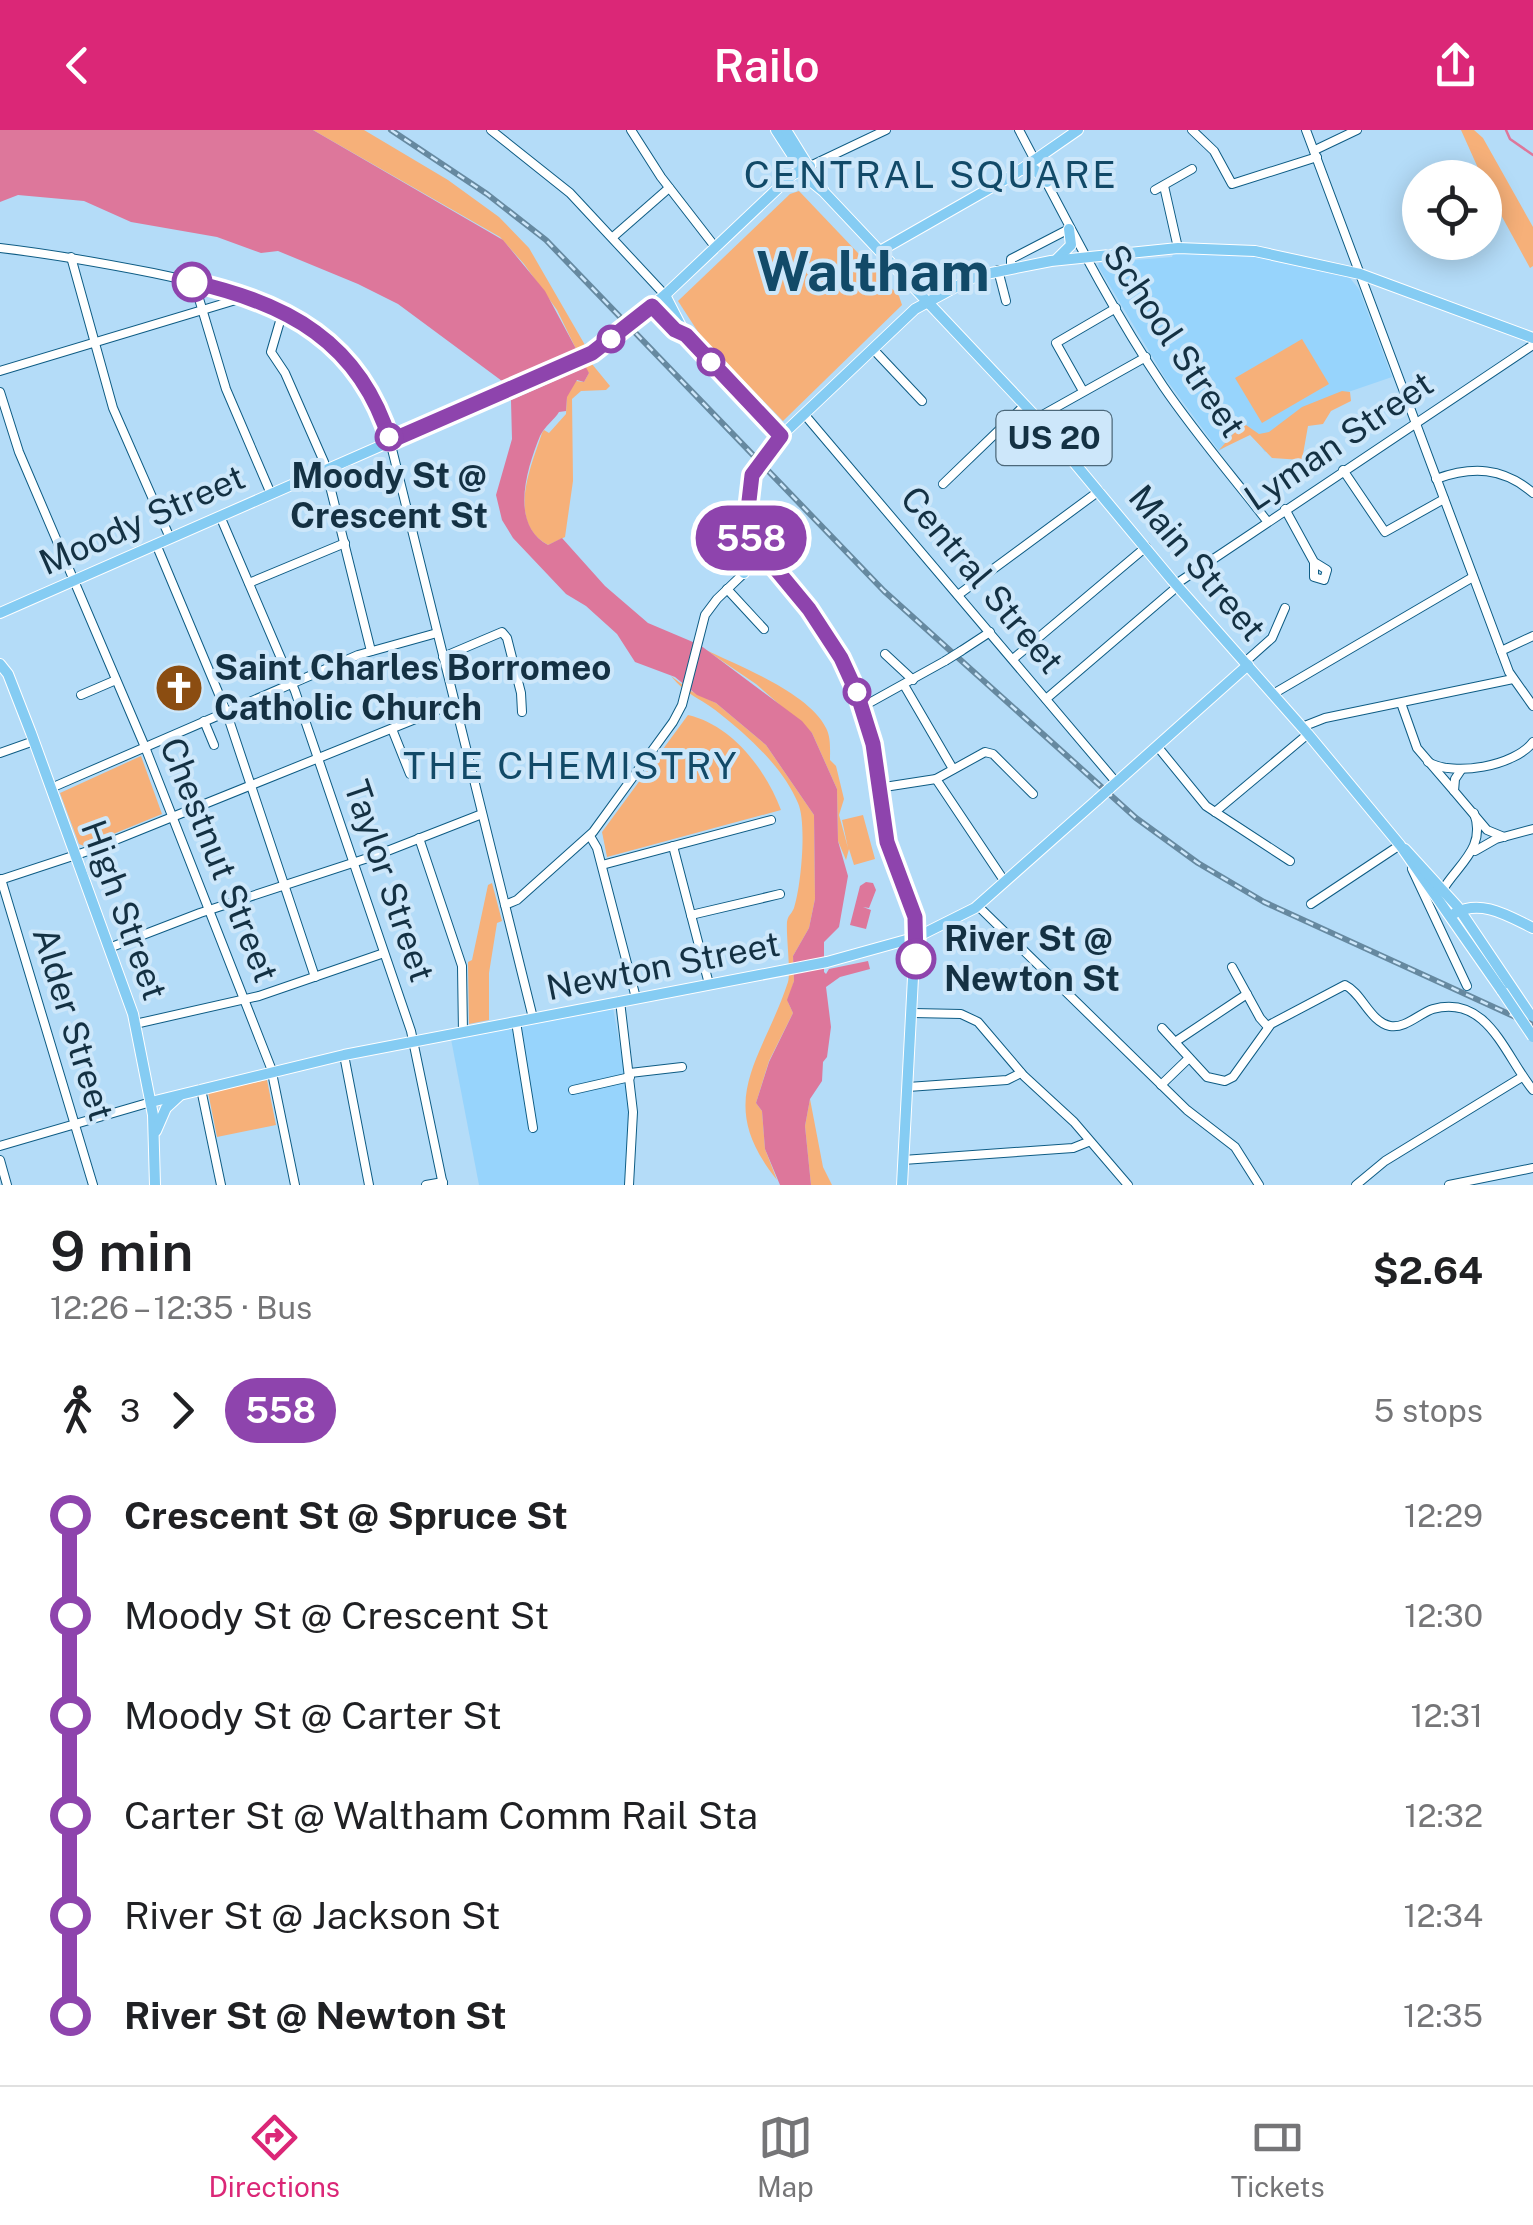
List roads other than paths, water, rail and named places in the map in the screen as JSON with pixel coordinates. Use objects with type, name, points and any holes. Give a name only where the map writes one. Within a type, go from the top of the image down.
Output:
[{"type":"main road","name":"Main Street","points":[[776,130],[823,190],[1037,418],[1305,730],[1456,913],[1533,1019]]},
{"type":"main road","name":"Main Street","points":[[786,130],[806,168]]},
{"type":"main road","points":[[880,251],[1017,173],[1078,130]]},
{"type":"main road","name":"Moody Street","points":[[0,613],[582,358],[665,295],[806,168]]},
{"type":"main road","points":[[1017,173],[1034,170],[1047,182]]},
{"type":"main road","points":[[776,192],[800,183],[823,190]]},
{"type":"main road","points":[[1051,261],[1070,248],[1069,229]]},
{"type":"main road","points":[[744,573],[755,469],[781,436],[914,309],[963,281],[998,270],[1178,248],[1248,250],[1360,274],[1532,346]]},
{"type":"main road","points":[[665,295],[686,335],[781,436]]},
{"type":"main road","points":[[652,306],[675,330],[686,335]]},
{"type":"main road","points":[[750,534],[754,545],[826,633],[862,707],[874,748],[887,842],[910,899],[916,937],[902,1185]]},
{"type":"main road","name":"High Street","points":[[0,664],[8,674],[34,742],[135,1024],[151,1102],[155,1185]]},
{"type":"main road","name":"Newton Street","points":[[151,1102],[344,1055],[828,962],[916,937],[978,906],[1247,664]]},
{"type":"main road","name":"Main Street","points":[[1403,851],[1442,888],[1533,1037]]},
{"type":"main road","points":[[1456,913],[1472,906],[1485,908],[1533,928]]},
{"type":"main road","points":[[154,1142],[166,1108],[187,1093]]},
{"type":"street","points":[[491,130],[563,187],[665,295]]},
{"type":"street","points":[[631,130],[669,188],[716,248]]},
{"type":"street","points":[[806,168],[886,130]]},
{"type":"street","name":"School Street","points":[[1020,130],[1069,229],[1146,358],[1174,401],[1267,521]]},
{"type":"street","points":[[1192,130],[1214,152],[1232,184],[1316,153],[1357,130]]},
{"type":"street","points":[[1306,130],[1501,651],[1513,679],[1533,706]]},
{"type":"street","points":[[1178,248],[1159,188],[1192,170]]},
{"type":"street","points":[[613,237],[669,188]]},
{"type":"street","points":[[1011,268],[1010,258],[1069,229]]},
{"type":"street","points":[[0,248],[71,257],[250,296],[324,338],[347,360],[369,394],[390,441],[533,1018]]},
{"type":"street","points":[[71,257],[117,418],[170,538]]},
{"type":"street","points":[[998,270],[1006,301]]},
{"type":"street","points":[[194,282],[224,384],[271,494]]},
{"type":"street","points":[[0,370],[250,296]]},
{"type":"street","points":[[1084,391],[1056,344],[1116,308]]},
{"type":"street","points":[[283,312],[271,352],[284,370],[326,470],[370,650]]},
{"type":"street","name":"Lyman Street","points":[[1046,699],[1177,585],[1532,346]]},
{"type":"street","points":[[872,349],[922,402]]},
{"type":"street","points":[[1037,418],[1146,358]]},
{"type":"street","name":"Chestnut Street","points":[[0,392],[19,452],[145,747],[272,1072],[296,1185]]},
{"type":"street","points":[[944,484],[1025,405]]},
{"type":"street","name":"Central Street","points":[[804,414],[1013,659],[1113,786]]},
{"type":"street","points":[[1343,470],[1384,532],[1444,499]]},
{"type":"street","points":[[1436,479],[1464,470],[1486,470],[1512,478],[1533,494]]},
{"type":"street","points":[[958,594],[1099,491]]},
{"type":"street","points":[[1285,509],[1314,562]]},
{"type":"street","name":"Taylor Street","points":[[220,516],[292,683],[415,1042],[443,1183]]},
{"type":"street","points":[[249,583],[345,543]]},
{"type":"street","points":[[156,544],[226,711],[315,976]]},
{"type":"street","points":[[1013,659],[1146,547]]},
{"type":"street","points":[[505,905],[515,901],[590,836],[673,722],[708,609],[762,555]]},
{"type":"street","points":[[1273,694],[1473,577]]},
{"type":"street","points":[[727,589],[764,629]]},
{"type":"street","points":[[1247,664],[1272,638],[1285,608]]},
{"type":"street","points":[[443,657],[502,632],[508,640],[522,712]]},
{"type":"street","points":[[862,707],[990,632]]},
{"type":"street","points":[[51,788],[370,650],[437,633]]},
{"type":"street","points":[[1501,651],[1533,636]]},
{"type":"street","points":[[886,654],[909,682],[952,769]]},
{"type":"street","points":[[1216,812],[1305,730],[1324,718],[1513,679]]},
{"type":"street","points":[[81,695],[116,680]]},
{"type":"street","points":[[0,879],[76,855],[455,703]]},
{"type":"street","points":[[1402,703],[1413,740],[1428,762],[1487,830],[1504,837]]},
{"type":"street","points":[[204,721],[214,745]]},
{"type":"street","points":[[392,729],[410,774]]},
{"type":"street","points":[[0,753],[34,742]]},
{"type":"street","points":[[1428,762],[1444,769],[1462,770],[1514,758],[1533,742]]},
{"type":"street","points":[[1157,746],[1195,795],[1290,861]]},
{"type":"street","points":[[878,788],[936,780],[974,756],[988,752],[1034,794]]},
{"type":"street","points":[[1454,791],[1455,777],[1462,770]]},
{"type":"street","points":[[936,780],[1005,882]]},
{"type":"street","points":[[1442,888],[1471,854],[1478,833],[1474,813]]},
{"type":"street","points":[[109,948],[482,814]]},
{"type":"street","points":[[602,865],[771,820]]},
{"type":"street","points":[[1471,854],[1504,837],[1533,829]]},
{"type":"street","points":[[590,836],[597,845],[636,998]]},
{"type":"street","points":[[418,838],[462,966],[463,1033]]},
{"type":"street","points":[[673,846],[709,984]]},
{"type":"street","points":[[1311,904],[1403,851],[1467,986]]},
{"type":"street","name":"Alder Street","points":[[0,879],[93,1185]]},
{"type":"street","points":[[691,916],[780,894]]},
{"type":"street","points":[[978,906],[1161,1085],[1235,1147],[1259,1185]]},
{"type":"street","points":[[1440,923],[1456,913]]},
{"type":"street","points":[[135,1024],[244,1000],[384,952]]},
{"type":"street","points":[[1232,967],[1268,1027]]},
{"type":"street","points":[[1162,1028],[1212,1080],[1227,1081],[1268,1027],[1345,984],[1390,1026],[1434,1009],[1466,1008],[1485,1020],[1533,1090]]},
{"type":"street","points":[[1175,1042],[1247,994]]},
{"type":"street","points":[[620,1001],[634,1134],[629,1185]]},
{"type":"street","points":[[913,1013],[961,1014],[974,1020],[1074,1122],[1128,1185]]},
{"type":"street","points":[[516,1022],[533,1128]]},
{"type":"street","points":[[344,1055],[370,1185]]},
{"type":"street","points":[[1161,1085],[1189,1058]]},
{"type":"street","points":[[574,1090],[630,1075],[682,1067]]},
{"type":"street","points":[[908,1087],[1009,1080],[1022,1073]]},
{"type":"street","points":[[1356,1185],[1389,1159],[1522,1077]]},
{"type":"street","points":[[201,1089],[221,1185]]},
{"type":"street","name":"Newton Street","points":[[0,1146],[151,1102]]},
{"type":"street","points":[[903,1160],[1073,1148],[1088,1142]]},
{"type":"street","points":[[0,1160],[8,1185]]},
{"type":"street","points":[[1449,1185],[1533,1168]]},
{"type":"street","points":[[426,1185],[443,1183]]},
{"type":"waterway","points":[[1506,130],[1510,139],[1533,155]]},
{"type":"railway","points":[[391,130],[487,194],[546,240],[884,591],[1136,818],[1198,863],[1264,902],[1533,1025]]},
{"type":"place","name":"Moody St @ Crescent St","points":[[389,437]]},
{"type":"place","name":"Saint Charles Borromeo Catholic Church","points":[[179,688]]},
{"type":"place","name":"River St @ Newton St","points":[[916,959]]},
{"type":"district","name":"CENTRAL SQUARE","points":[[931,175]]},
{"type":"district","name":"Waltham","points":[[873,272]]},
{"type":"district","name":"THE CHEMISTRY","points":[[571,766]]}]
